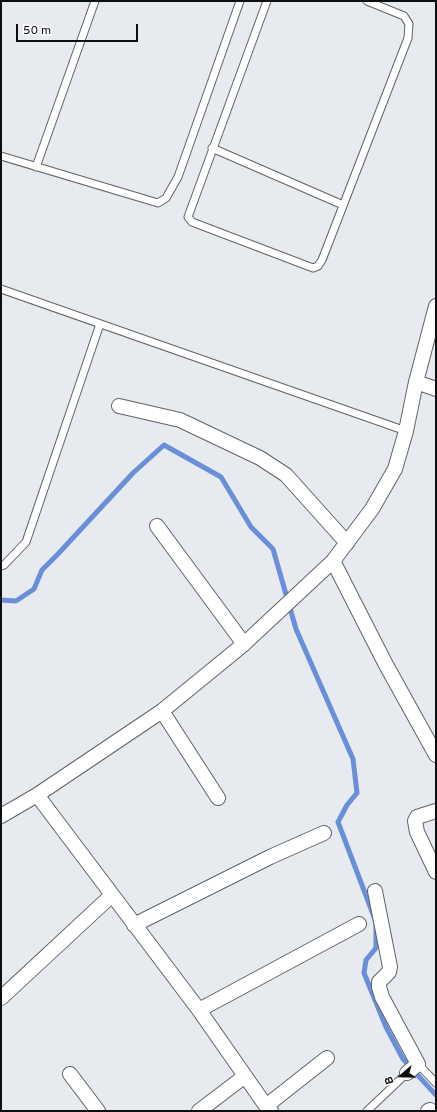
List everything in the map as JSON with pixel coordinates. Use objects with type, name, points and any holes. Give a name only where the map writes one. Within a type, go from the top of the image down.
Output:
[{"type":"street","points":[[1,816],[37,795],[162,711],[244,644],[333,561],[372,509],[392,475],[406,431],[416,382],[436,306]]},
{"type":"street","points":[[416,382],[436,389]]},
{"type":"street","points":[[119,406],[180,420],[260,458],[286,475],[347,543]]},
{"type":"street","points":[[157,526],[244,644]]},
{"type":"street","points":[[333,561],[384,663],[436,755]]},
{"type":"street","points":[[162,711],[218,798]]},
{"type":"street","points":[[37,795],[199,1010],[268,1108],[328,1058]]},
{"type":"street","points":[[436,811],[420,815],[415,821],[417,832],[436,872]]},
{"type":"street","points":[[134,925],[270,857],[324,833]]},
{"type":"street","points":[[375,891],[390,967],[389,972],[379,982],[379,986],[382,997],[418,1064],[407,1072]]},
{"type":"street","points":[[1,998],[112,895]]},
{"type":"street","points":[[199,1010],[359,924]]},
{"type":"street","points":[[70,1074],[98,1111]]},
{"type":"street","points":[[199,1111],[245,1076]]},
{"type":"lane","points":[[36,167],[95,1]]},
{"type":"lane","points":[[1,156],[158,203],[166,198],[178,177],[240,1]]},
{"type":"lane","points":[[267,1],[188,213],[188,217],[192,222],[313,268],[318,266],[322,260],[408,38],[409,24],[404,16],[367,1]]},
{"type":"lane","points":[[212,148],[343,205]]},
{"type":"lane","points":[[1,290],[406,431]]},
{"type":"lane","points":[[1,566],[4,565],[26,542],[100,324]]},
{"type":"lane","points":[[418,1064],[436,1083]]},
{"type":"lane","points":[[367,1111],[407,1072]]},
{"type":"waterway","points":[[1,600],[16,601],[34,589],[42,570],[133,473],[164,445],[221,477],[251,527],[273,549],[296,629],[353,759],[357,793],[347,805],[338,822],[376,922],[376,948],[366,960],[364,973],[386,1027],[403,1059],[436,1095]]}]
